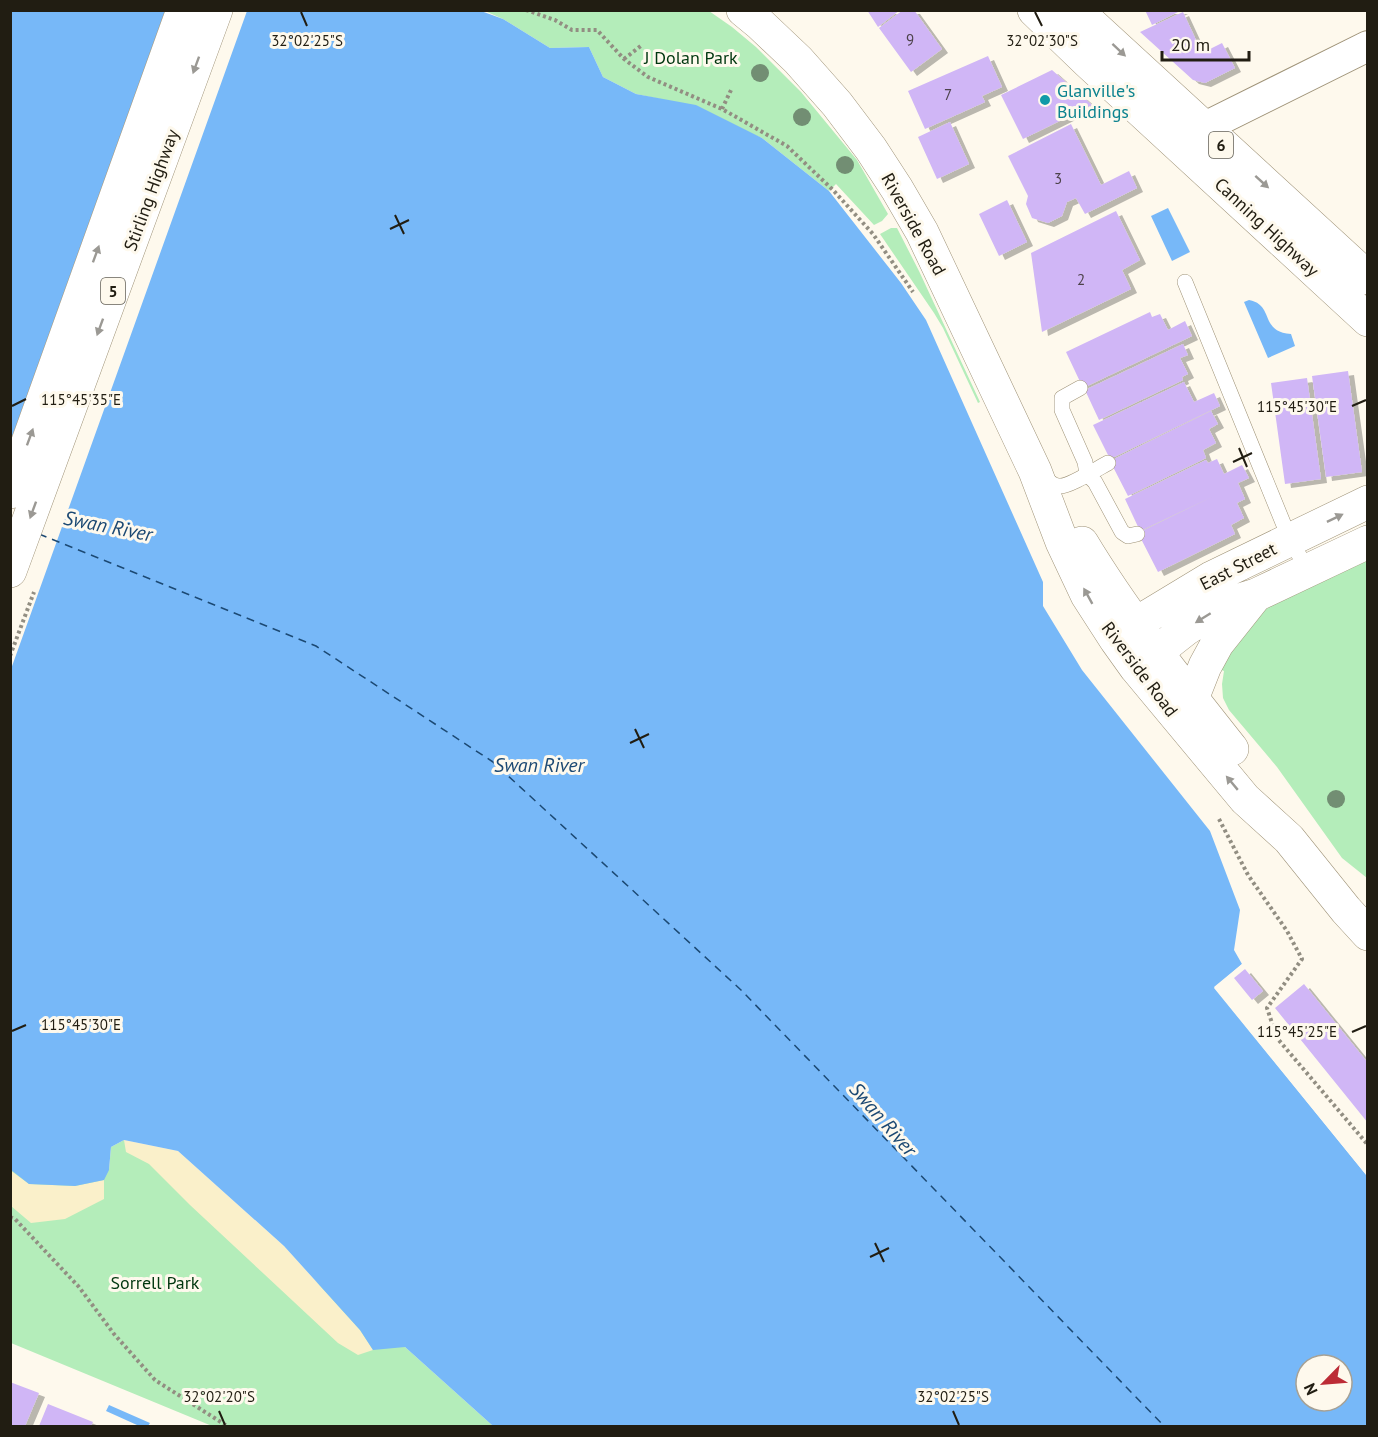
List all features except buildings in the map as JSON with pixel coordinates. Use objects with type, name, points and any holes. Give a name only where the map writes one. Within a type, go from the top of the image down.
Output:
[{"type":"main road","name":"Stirling Highway","points":[[10,492],[183,10]]},
{"type":"main road","name":"Stirling Highway","points":[[10,571],[216,10]]},
{"type":"main road","name":"Riverside Road","points":[[743,10],[798,60],[837,104],[872,149],[897,189],[922,232],[1035,471],[1062,542],[1087,595],[1125,632],[1245,799],[1289,839],[1368,934]]},
{"type":"main road","name":"Canning Highway","points":[[1034,10],[1368,278]]},
{"type":"main road","name":"Canning Highway","points":[[1076,10],[1192,138],[1368,320]]},
{"type":"main road","name":"East Street","points":[[1125,632],[1211,578],[1368,502]]},
{"type":"main road","name":"East Street","points":[[1146,660],[1186,629],[1224,605],[1256,595],[1368,542]]},
{"type":"main road","points":[[1192,699],[1205,666],[1217,644],[1256,595]]},
{"type":"main road","name":"Riverside Road","points":[[1146,660],[1192,699],[1261,785],[1289,839]]},
{"type":"street","points":[[1192,138],[1368,46]]},
{"type":"lane","points":[[1185,282],[1290,540],[1308,570]]},
{"type":"lane","points":[[1080,388],[1064,396],[1061,406],[1085,462],[1087,474],[1095,482],[1122,532],[1128,536],[1137,534]]},
{"type":"lane","points":[[1035,471],[1056,486],[1061,486],[1108,463]]},
{"type":"path","points":[[526,10],[555,20],[572,30],[597,30],[624,59],[648,76],[722,109],[787,146],[833,190],[873,234],[920,301]]},
{"type":"path","points":[[624,59],[642,45]]},
{"type":"path","points":[[722,109],[731,90]]},
{"type":"path","points":[[1214,810],[1248,875],[1306,962]]},
{"type":"path","points":[[1302,959],[1267,1008],[1277,1038],[1368,1145]]},
{"type":"path","points":[[13,1218],[79,1287],[114,1334],[155,1380],[227,1426]]},
{"type":"green space","name":"J Dolan Park","points":[[485,11],[709,11],[756,47],[801,92],[857,160],[888,214],[874,225],[836,184],[829,191],[762,138],[660,99],[636,94],[603,77],[589,47],[550,48],[503,19]]},
{"type":"green space","points":[[891,228],[897,228],[919,271],[980,402],[978,403],[943,328],[880,234]]},
{"type":"green space","points":[[1367,556],[1367,878],[1342,858],[1277,767],[1229,710],[1223,698],[1224,671],[1217,668],[1254,617],[1277,602]]},
{"type":"green space","name":"Sorrell Park","points":[[124,1140],[405,1347],[493,1426],[212,1426],[11,1343],[10,1170],[109,1170],[111,1147]]},
{"type":"sand","points":[[124,1140],[178,1151],[284,1246],[360,1330],[373,1350],[358,1355],[338,1343],[149,1164],[126,1152]]},
{"type":"sand","points":[[10,1170],[29,1184],[75,1186],[104,1180],[104,1199],[65,1219],[31,1223],[11,1206]]},
{"type":"water","name":"Swan River","points":[[10,11],[481,11],[503,19],[550,48],[589,47],[603,77],[636,94],[696,105],[762,138],[829,191],[901,283],[926,320],[1043,582],[1043,606],[1082,670],[1210,831],[1240,910],[1234,950],[1242,964],[1214,988],[1367,1176],[1367,1426],[493,1426],[405,1347],[373,1350],[360,1330],[284,1246],[178,1151],[124,1140],[111,1147],[109,1170],[104,1180],[75,1186],[29,1184],[11,1170]]},
{"type":"water","points":[[1168,208],[1190,252],[1172,261],[1151,216]]},
{"type":"water","points":[[1249,300],[1262,307],[1275,329],[1291,334],[1295,346],[1268,358],[1244,302]]},
{"type":"water","points":[[109,1405],[150,1423],[148,1426],[138,1426],[106,1411]]},
{"type":"pier","points":[[165,11],[247,11],[11,669],[11,440]]},
{"type":"pier","points":[[1242,964],[1244,967],[1218,988],[1368,1172],[1367,1176],[1214,987]]},
{"type":"ferry route","points":[[39,534],[316,646],[493,762],[741,990],[1164,1426]]},
{"type":"place","name":"Glanville's Buildings","points":[[1045,100]]}]
